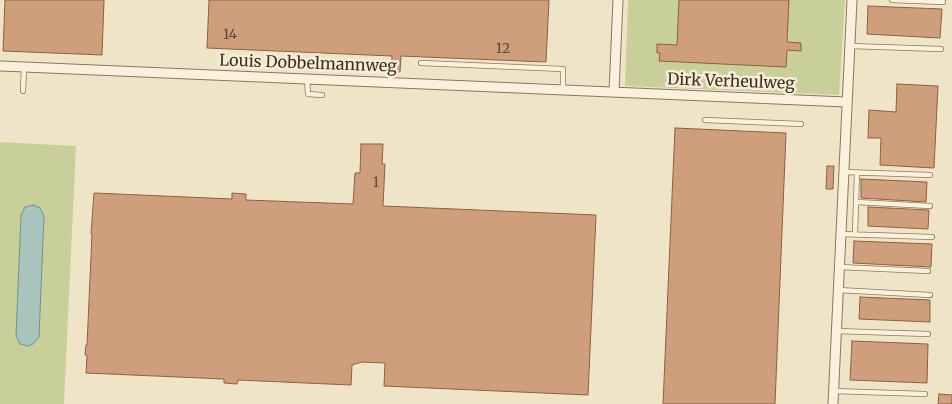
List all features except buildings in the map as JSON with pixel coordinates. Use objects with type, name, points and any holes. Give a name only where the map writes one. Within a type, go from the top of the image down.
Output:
[{"type":"street","points":[[614,92],[618,0]]},
{"type":"street","points":[[833,404],[852,0]]},
{"type":"street","name":"Louis Dobbelmannweg","points":[[1,66],[614,92]]},
{"type":"street","name":"Dirk Verheulweg","points":[[614,92],[846,102]]},
{"type":"lane","points":[[892,0],[943,2]]},
{"type":"lane","points":[[849,46],[941,49]]},
{"type":"lane","points":[[421,64],[564,69],[563,90]]},
{"type":"lane","points":[[23,91],[24,67]]},
{"type":"lane","points":[[307,79],[308,94],[322,95]]},
{"type":"lane","points":[[705,120],[801,124]]},
{"type":"lane","points":[[843,172],[930,175]]},
{"type":"lane","points":[[855,234],[857,172]]},
{"type":"lane","points":[[856,202],[930,206]]},
{"type":"lane","points":[[840,234],[932,237]]},
{"type":"lane","points":[[839,267],[928,271]]},
{"type":"lane","points":[[838,290],[930,295]]},
{"type":"lane","points":[[836,331],[928,334]]},
{"type":"lane","points":[[834,391],[925,394]]},
{"type":"green space","points":[[628,0],[845,0],[839,95],[625,86]]},
{"type":"green space","points":[[0,142],[76,146],[64,404],[0,404]],"holes":[[[31,205],[40,208],[43,213],[33,344],[28,346],[20,344],[17,339],[21,215],[25,207]]]},
{"type":"water","points":[[34,205],[40,208],[44,216],[39,337],[33,344],[28,346],[20,344],[16,336],[21,215],[25,207]]}]
